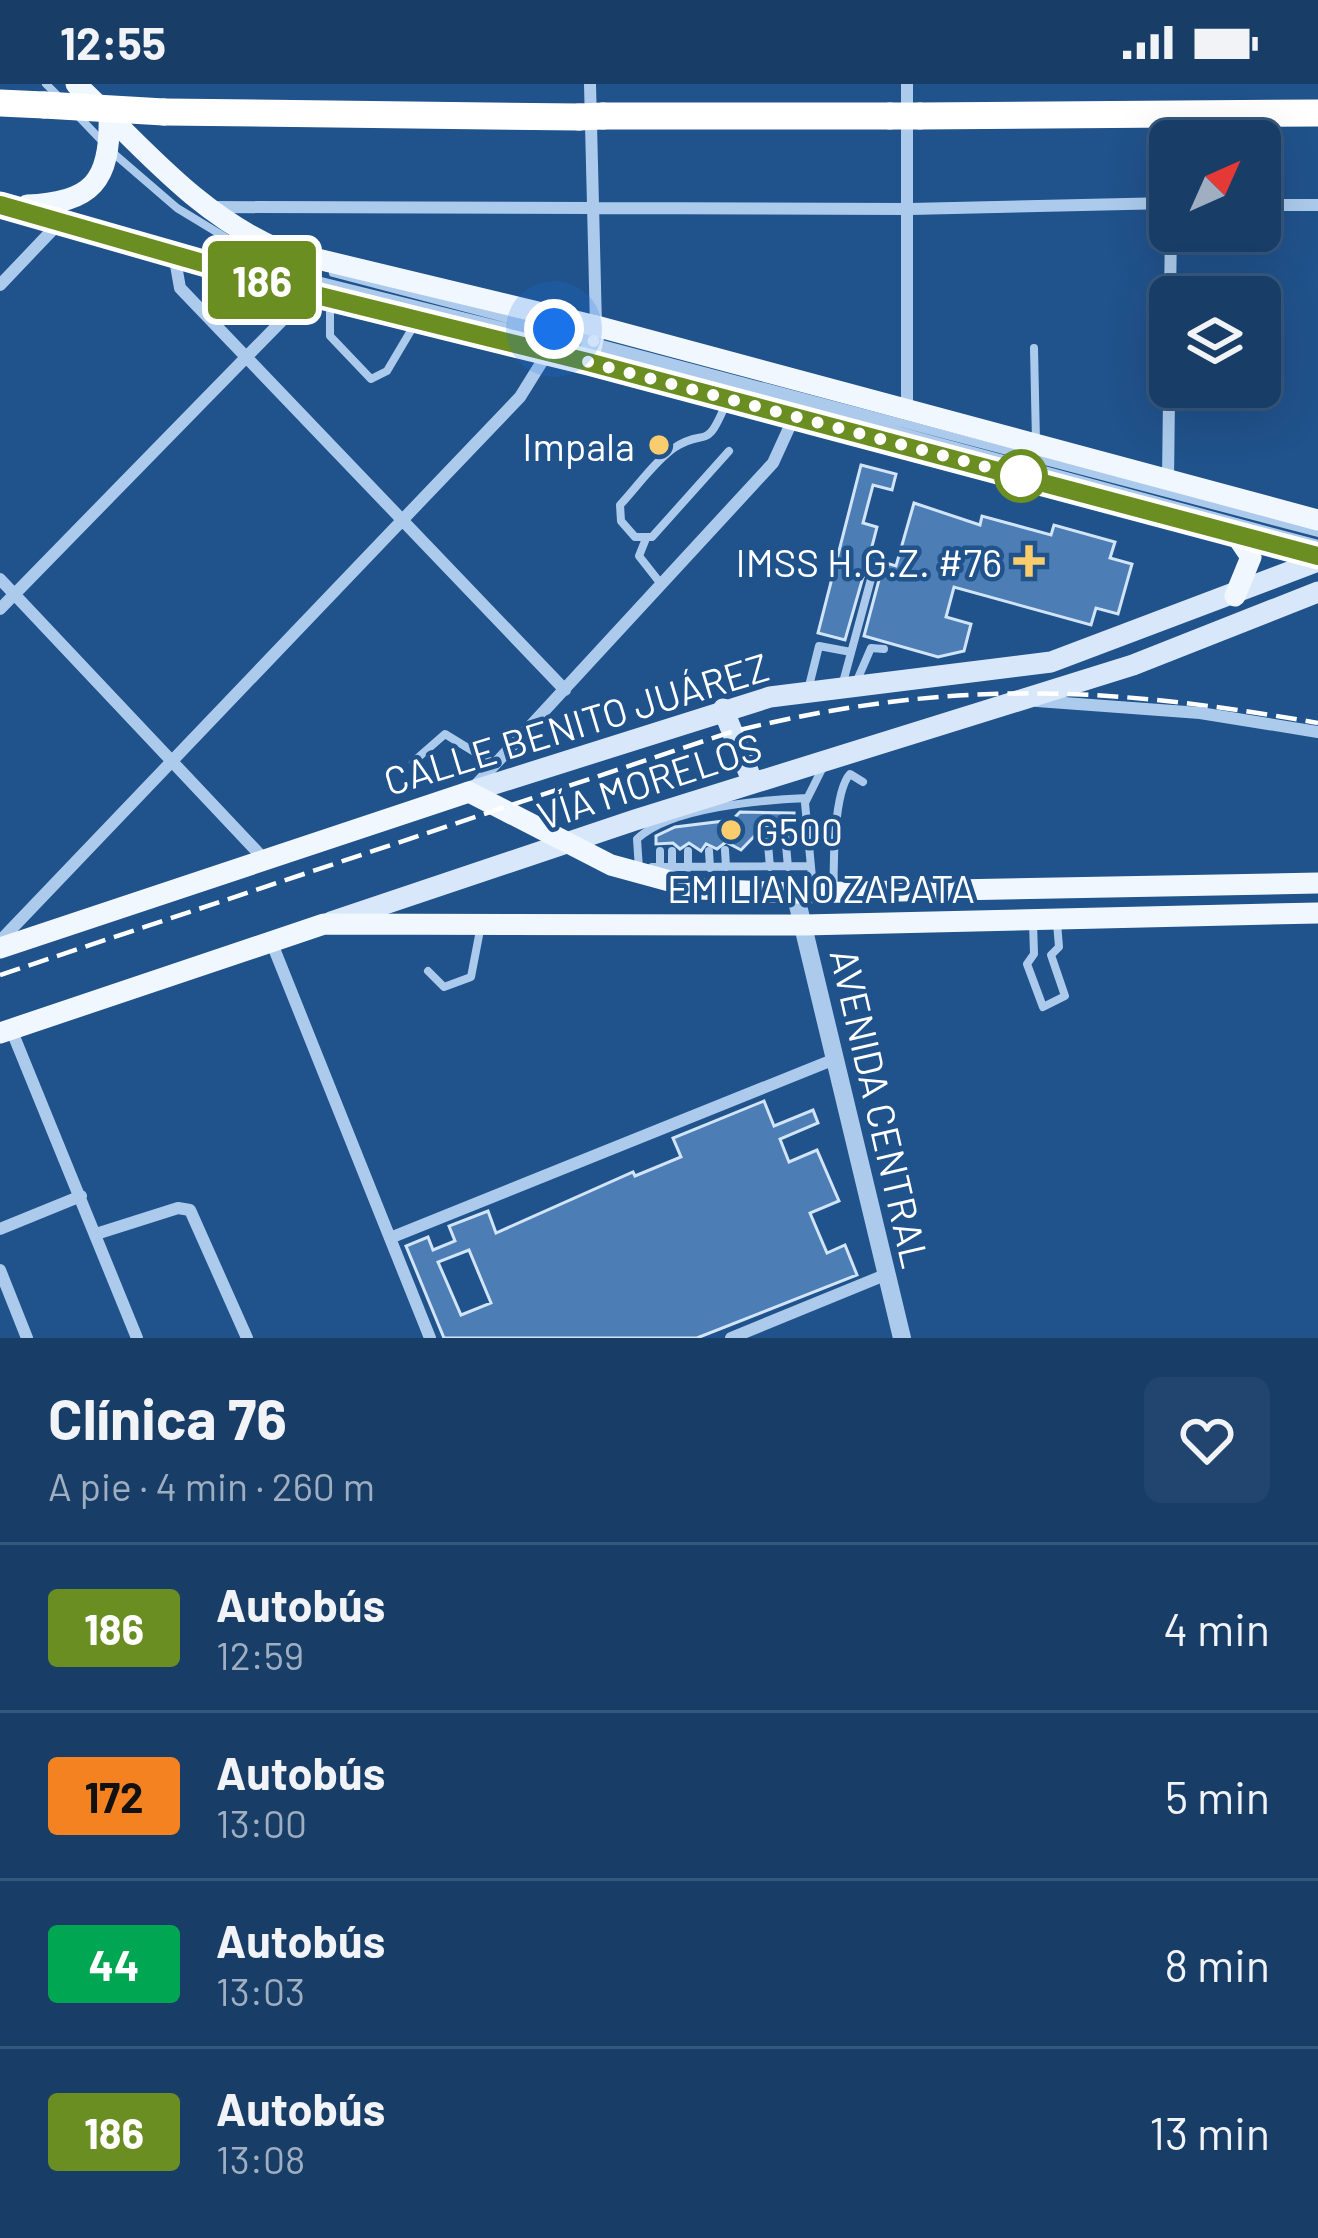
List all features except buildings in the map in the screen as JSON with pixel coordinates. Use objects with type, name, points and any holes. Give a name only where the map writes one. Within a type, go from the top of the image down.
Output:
[{"type":"highway","points":[[0,103],[45,95],[164,112],[591,116],[1318,113]]},
{"type":"main road","points":[[76,84],[205,207],[280,250],[553,334],[907,410],[1318,520]]},
{"type":"main road","points":[[1,205],[55,204],[80,196],[98,180],[110,150],[109,116]]},
{"type":"main road","points":[[1,205],[416,321],[553,334],[592,344],[728,400],[1234,532],[1318,559]]},
{"type":"main road","points":[[1234,532],[1251,556],[1234,596]]},
{"type":"main road","name":"CALLE BENITO JUÁREZ","points":[[0,944],[723,709],[807,691],[1051,662],[1234,596],[1318,559]]},
{"type":"main road","name":"VÍA MORELOS","points":[[4,1026],[565,843],[662,825],[759,794],[824,764],[1153,658],[1318,592]]},
{"type":"main road","points":[[723,709],[759,794]]},
{"type":"main road","name":"EMILIANO ZAPATA","points":[[469,792],[565,843],[699,889],[814,893],[1318,883]]},
{"type":"main road","name":"EMILIANO ZAPATA","points":[[324,924],[804,926],[1318,913]]},
{"type":"street","points":[[590,84],[592,344]]},
{"type":"street","points":[[907,410],[908,84]]},
{"type":"street","points":[[205,207],[910,209],[1149,203]]},
{"type":"street","points":[[1281,205],[1318,206]]},
{"type":"street","points":[[0,285],[61,221]]},
{"type":"street","points":[[174,254],[180,288],[565,691]]},
{"type":"street","points":[[0,609],[246,358],[320,296]]},
{"type":"street","points":[[0,944],[520,398],[553,334]]},
{"type":"street","points":[[1168,481],[1169,408]]},
{"type":"street","points":[[469,792],[773,463],[794,417]]},
{"type":"street","points":[[0,579],[265,860]]},
{"type":"street","points":[[1018,700],[1200,713],[1318,732]]},
{"type":"street","name":"AVENIDA CENTRAL","points":[[814,893],[804,926],[902,1338]]},
{"type":"street","points":[[271,941],[430,1338]]},
{"type":"street","points":[[4,1026],[81,1196],[137,1338]]},
{"type":"street","points":[[390,1238],[836,1059]]},
{"type":"street","points":[[0,1228],[81,1196]]},
{"type":"street","points":[[96,1234],[178,1208],[190,1210],[247,1338]]},
{"type":"street","points":[[0,1270],[27,1338]]},
{"type":"street","points":[[731,1338],[885,1275]]},
{"type":"lane","points":[[45,95],[178,208],[261,259],[264,267],[553,334]]},
{"type":"lane","points":[[320,296],[330,337],[371,379],[387,371],[416,321]]},
{"type":"lane","points":[[592,344],[1318,533]]},
{"type":"lane","points":[[592,344],[1318,544]]},
{"type":"lane","points":[[1034,348],[1036,445]]},
{"type":"lane","points":[[645,541],[621,521],[620,505],[676,446],[700,442],[715,432],[728,400]]},
{"type":"lane","points":[[662,584],[639,556],[645,541],[729,451]]},
{"type":"lane","points":[[848,687],[851,652],[871,579]]},
{"type":"lane","points":[[807,691],[819,646],[851,652]]},
{"type":"lane","points":[[848,687],[864,655],[872,648],[884,649]]},
{"type":"lane","points":[[413,762],[445,734],[495,765]]},
{"type":"lane","points":[[814,893],[807,798],[824,764]]},
{"type":"lane","points":[[814,893],[842,817],[843,783],[850,774],[863,782]]},
{"type":"lane","points":[[646,870],[638,839],[662,825],[693,816],[724,815],[759,794],[807,798]]},
{"type":"lane","points":[[759,794],[765,813]]},
{"type":"lane","points":[[782,799],[783,813]]},
{"type":"lane","points":[[759,892],[767,833]]},
{"type":"lane","points":[[785,834],[788,867]]},
{"type":"lane","points":[[725,850],[726,867]]},
{"type":"lane","points":[[646,870],[660,851]]},
{"type":"lane","points":[[672,851],[672,868]]},
{"type":"lane","points":[[688,851],[688,868]]},
{"type":"lane","points":[[709,851],[710,868]]},
{"type":"lane","points":[[646,870],[811,866]]},
{"type":"lane","points":[[1034,954],[1051,955],[1059,947],[1057,921]]},
{"type":"lane","points":[[1033,922],[1034,954],[1027,964],[1041,1006],[1048,1007],[1066,996],[1051,955]]},
{"type":"lane","points":[[428,971],[443,987],[471,977],[482,923]]},
{"type":"railway","points":[[0,975],[731,732],[809,715],[883,703],[1024,693],[1166,701],[1318,723]]},
{"type":"bus line","name":"186","points":[[0,205],[308,293],[588,362],[1318,556]]},
{"type":"place","name":"Impala","points":[[659,445]]},
{"type":"place","name":"IMSS H.G.Z. #76","points":[[1029,561]]},
{"type":"place","name":"G500","points":[[731,830]]},
{"type":"route","points":[[554,329],[594,339],[588,362],[1021,476]]}]
